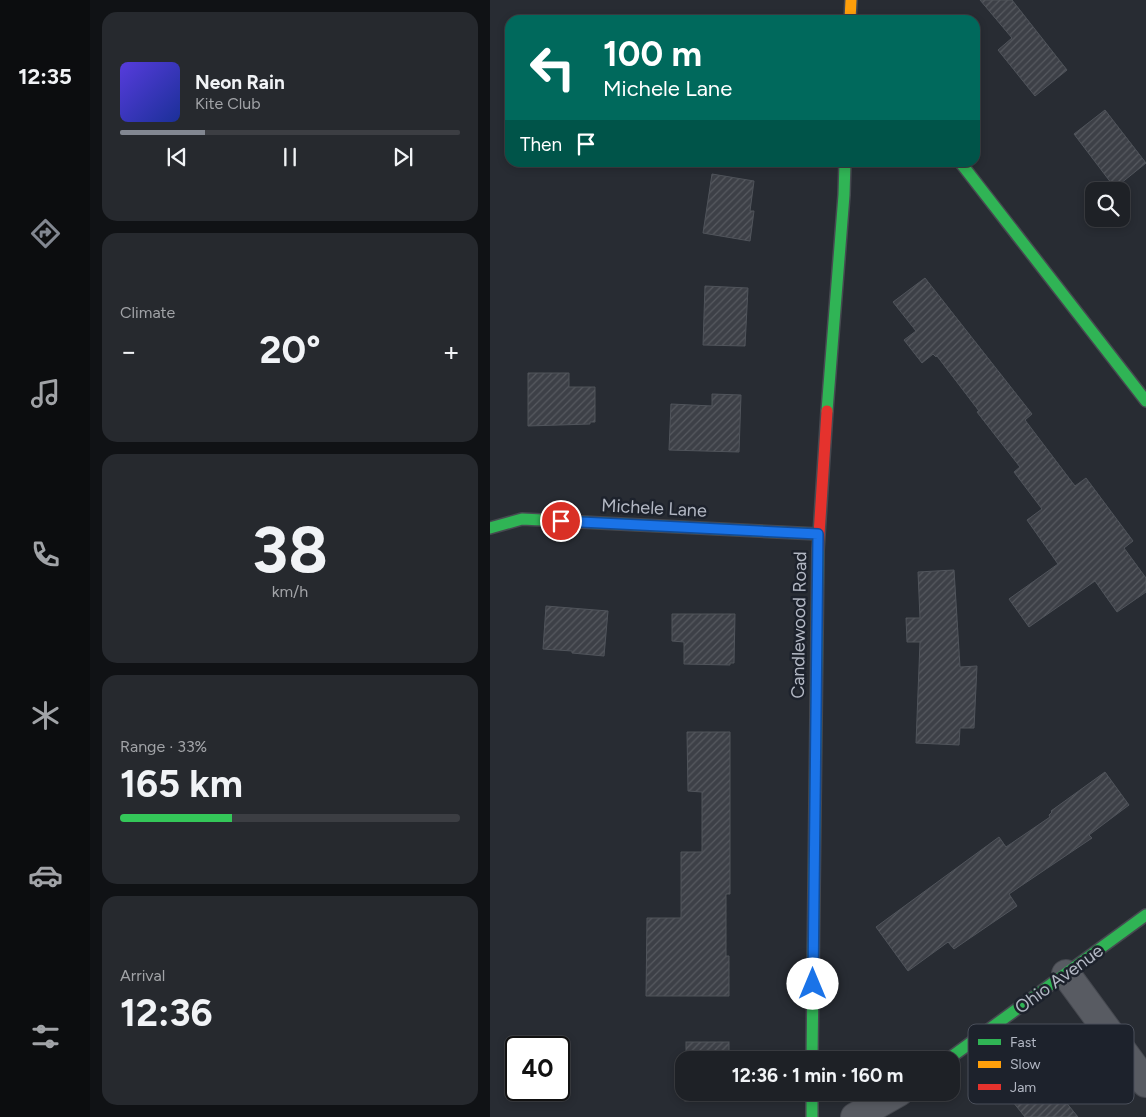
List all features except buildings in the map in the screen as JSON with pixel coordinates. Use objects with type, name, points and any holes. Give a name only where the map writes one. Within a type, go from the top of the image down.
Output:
[{"type":"street","points":[[850,15],[851,0]]},
{"type":"street","name":"Candlewood Road","points":[[812,1051],[818,534],[845,167]]},
{"type":"street","points":[[964,167],[1146,401]]},
{"type":"street","name":"Michele Lane","points":[[490,528],[522,519],[818,534]]},
{"type":"street","name":"Ohio Avenue","points":[[997,1024],[1146,915]]},
{"type":"street","points":[[1066,974],[1103,1024]]},
{"type":"street","points":[[1134,1067],[1146,1083]]},
{"type":"street","points":[[812,1101],[812,1117]]},
{"type":"street","points":[[855,1117],[883,1101]]},
{"type":"traffic: fast","points":[[827,411],[845,167]]},
{"type":"traffic: fast","points":[[964,167],[1146,401]]},
{"type":"traffic: fast","points":[[490,528],[522,519],[818,534]]},
{"type":"traffic: fast","points":[[812,1051],[818,550]]},
{"type":"traffic: fast","points":[[996,1024],[1146,915]]},
{"type":"traffic: fast","points":[[959,1051],[968,1045]]},
{"type":"traffic: fast","points":[[812,1101],[812,1117]]},
{"type":"traffic: slow","points":[[850,15],[851,0]]},
{"type":"traffic: jam","points":[[818,550],[827,411]]},
{"type":"route","points":[[561,521],[818,534],[813,984]]}]
